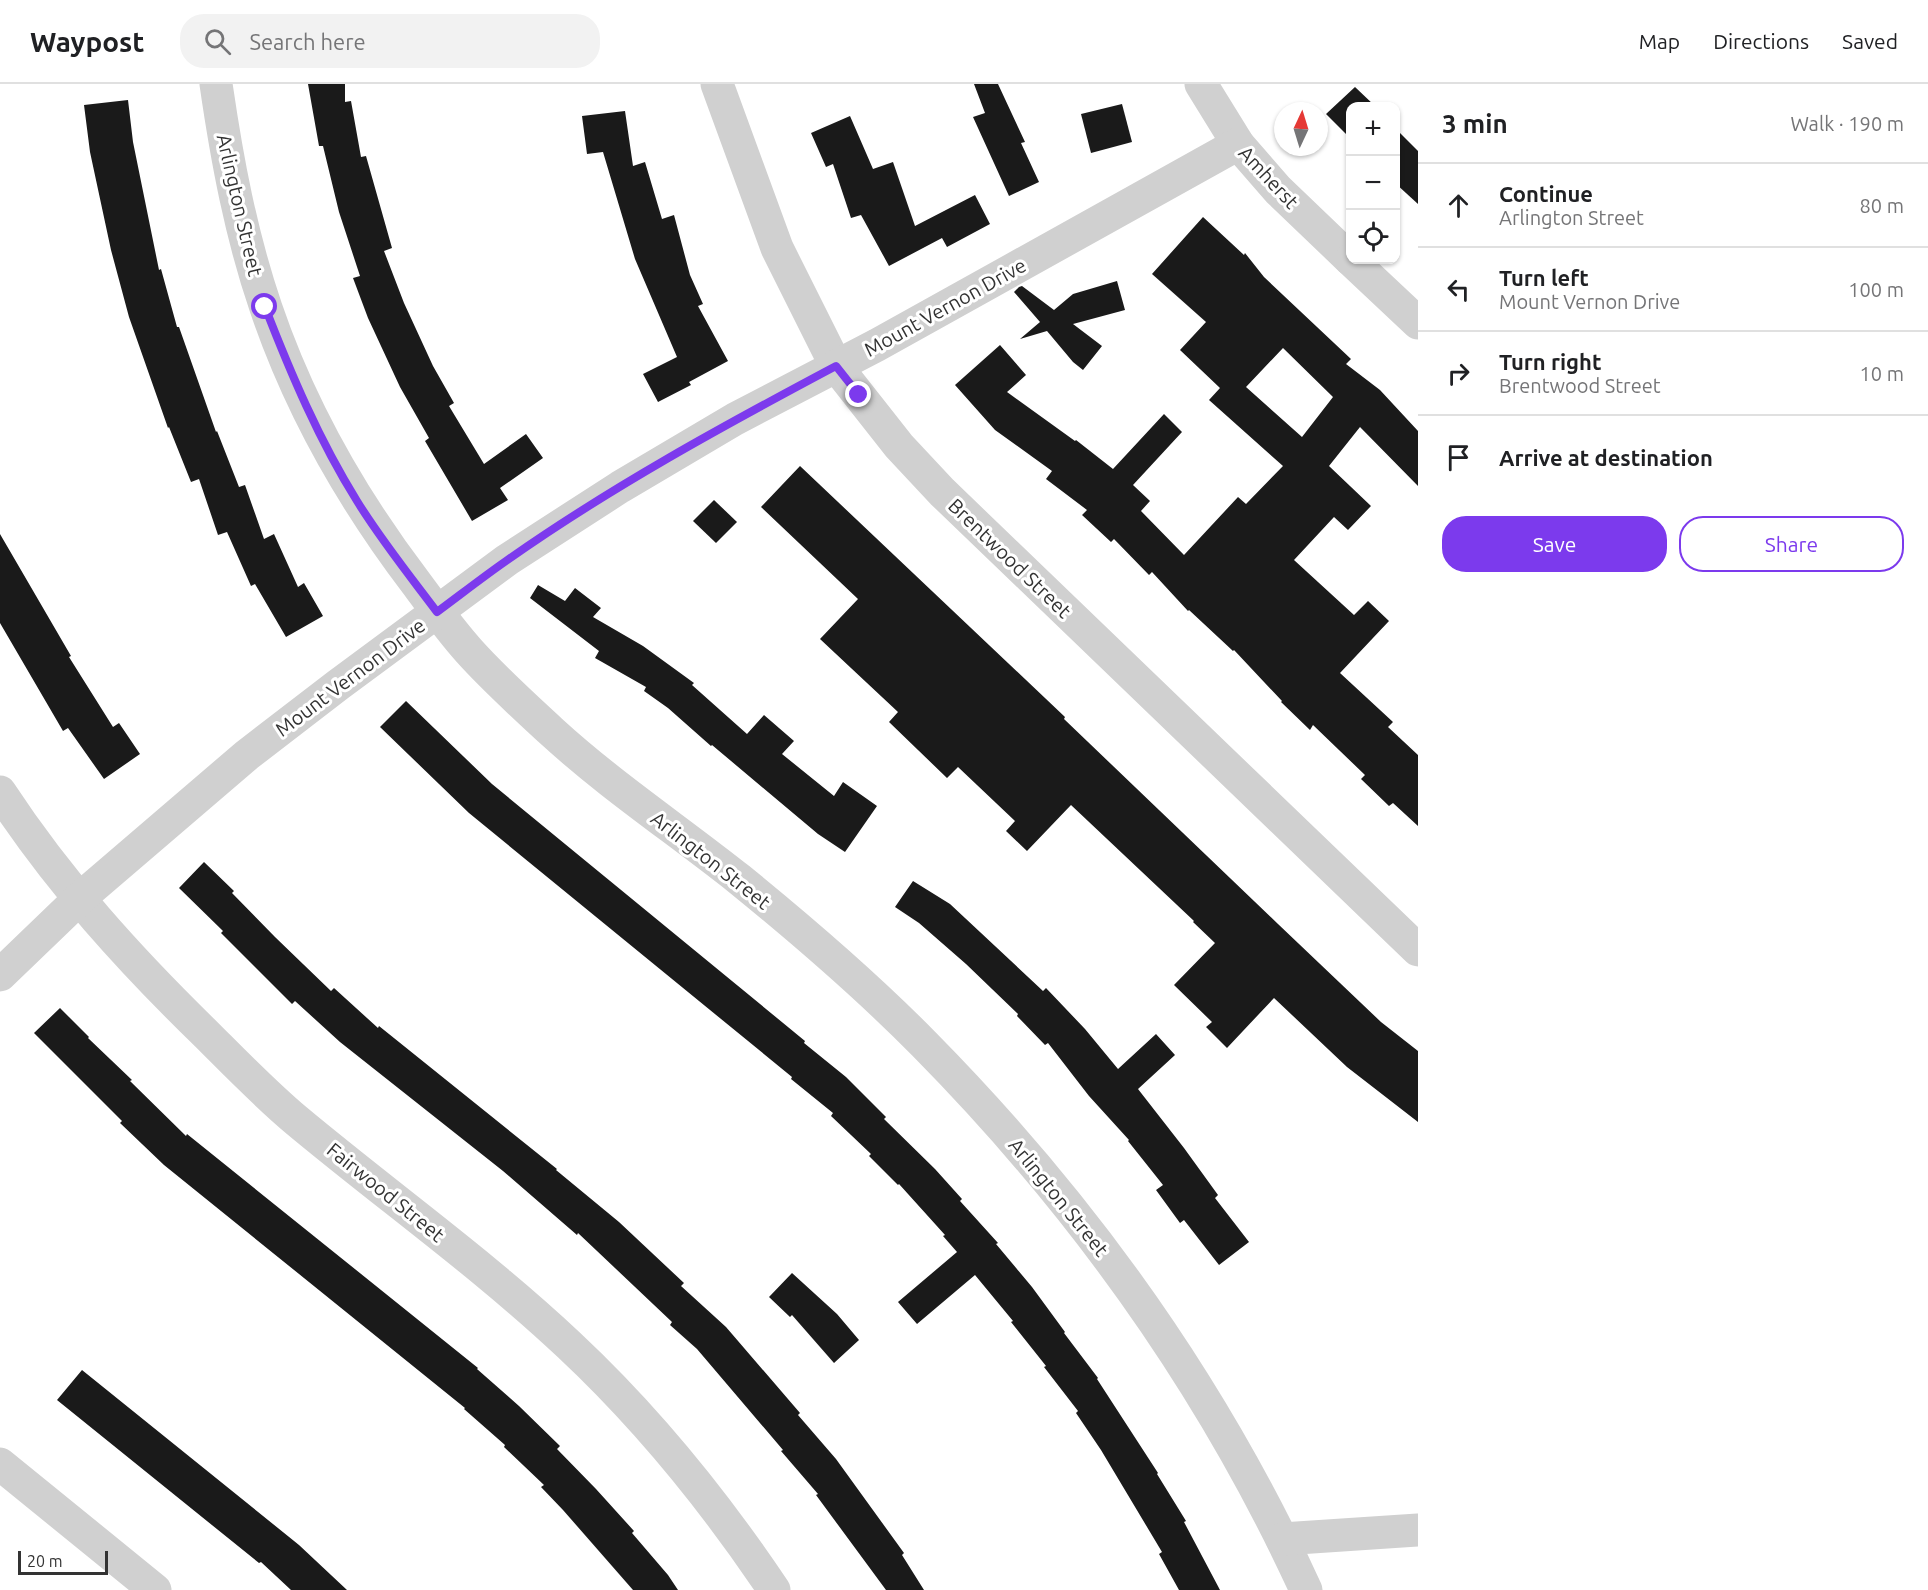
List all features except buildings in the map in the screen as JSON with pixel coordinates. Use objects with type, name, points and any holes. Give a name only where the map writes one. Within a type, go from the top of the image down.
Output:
[{"type":"street","name":"Arlington Street","points":[[216,84],[227,160],[244,235],[265,307],[290,373],[321,438],[356,500],[386,545],[471,653],[552,732],[621,790],[737,878],[822,948],[923,1042],[993,1116],[1078,1217],[1155,1323],[1226,1434],[1282,1539],[1306,1590]]},
{"type":"street","name":"Brentwood Street","points":[[717,84],[777,248],[836,366],[899,447],[942,492],[1418,950]]},
{"type":"street","name":"Amherst","points":[[1201,84],[1238,144],[1278,190],[1346,254]]},
{"type":"street","name":"Mount Vernon Drive","points":[[0,975],[79,900],[247,755],[507,560],[620,487],[735,419],[836,366],[1238,144]]},
{"type":"street","name":"Amherst","points":[[1356,264],[1418,323]]},
{"type":"street","name":"Fairwood Street","points":[[0,792],[79,900],[148,978],[294,1119],[500,1283],[570,1346],[619,1395],[682,1466],[746,1548],[774,1590]]},
{"type":"street","points":[[0,1464],[155,1590]]},
{"type":"street","points":[[1282,1539],[1418,1530]]},
{"type":"route","points":[[265,307],[290,373],[321,438],[356,500],[386,545],[437,612],[507,560],[620,487],[735,419],[836,366],[859,395]]}]
